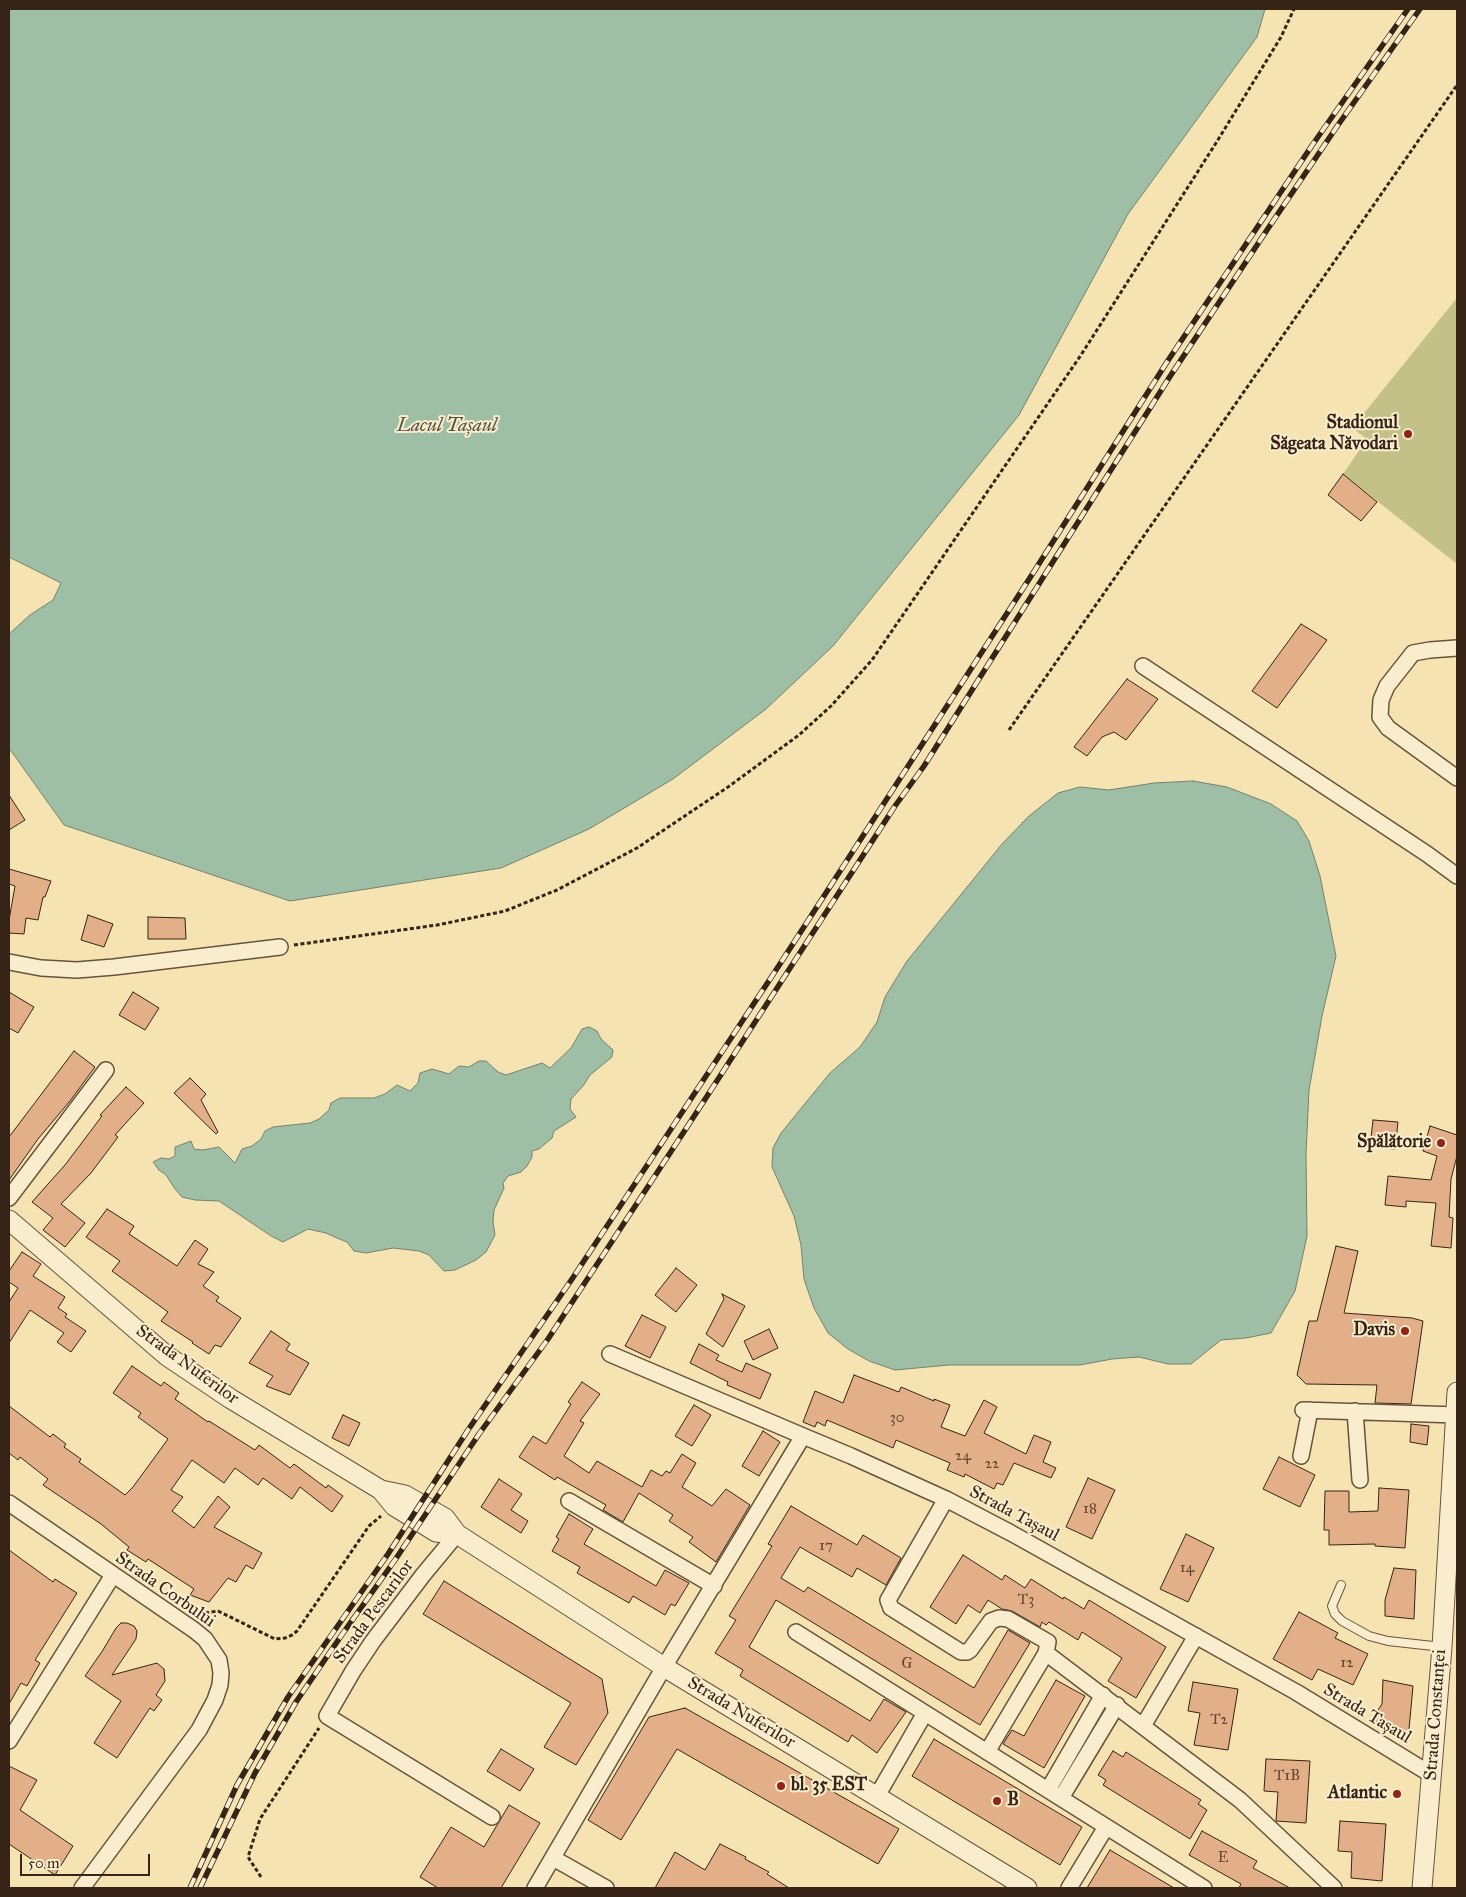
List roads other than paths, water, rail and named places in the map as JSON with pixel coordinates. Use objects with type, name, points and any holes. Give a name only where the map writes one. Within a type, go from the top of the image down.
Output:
[{"type":"street","points":[[1457,648],[1413,653],[1387,686],[1381,700],[1380,717],[1388,728],[1457,778]]},
{"type":"street","points":[[1143,666],[1427,854],[1457,876]]},
{"type":"street","points":[[9,962],[40,968],[77,970],[280,947]]},
{"type":"street","points":[[9,1198],[106,1070]]},
{"type":"street","name":"Strada Nuferilor","points":[[9,1220],[167,1356],[231,1399],[381,1490],[405,1495],[445,1518],[457,1534],[664,1667],[1026,1888]]},
{"type":"street","name":"Strada Tașaul","points":[[610,1354],[851,1456],[946,1499],[1011,1533],[1296,1692],[1432,1775]]},
{"type":"street","name":"Strada Constanței","points":[[1422,1888],[1442,1647],[1457,1392]]},
{"type":"street","points":[[1301,1456],[1307,1410],[1456,1415]]},
{"type":"street","points":[[1355,1411],[1360,1480]]},
{"type":"street","points":[[535,1888],[802,1436]]},
{"type":"street","name":"Strada Nuferilor","points":[[381,1490],[394,1506],[436,1532],[457,1534]]},
{"type":"street","points":[[946,1499],[888,1600],[891,1608],[961,1652],[970,1650],[991,1621],[999,1618],[1008,1619],[1048,1642],[1046,1653],[987,1752]]},
{"type":"street","points":[[569,1501],[714,1586]]},
{"type":"street","name":"Strada Corbului","points":[[9,1503],[194,1630],[205,1639],[220,1660],[221,1672],[215,1700],[189,1744],[82,1888]]},
{"type":"street","name":"Strada Pescarilor","points":[[457,1534],[373,1641],[327,1716],[492,1817]]},
{"type":"street","points":[[9,1741],[113,1575]]},
{"type":"street","points":[[796,1632],[1204,1888]]},
{"type":"street","points":[[1143,1726],[1196,1636]]},
{"type":"street","points":[[1046,1653],[1240,1800],[1334,1888]]},
{"type":"street","points":[[1048,1790],[1103,1695]]},
{"type":"street","points":[[1061,1798],[1117,1706]]},
{"type":"street","points":[[877,1796],[925,1713]]},
{"type":"street","points":[[1069,1888],[1106,1826]]},
{"type":"street","points":[[553,1858],[606,1888]]},
{"type":"lane","points":[[1341,1586],[1332,1606],[1335,1614],[1342,1621],[1369,1636],[1388,1641],[1442,1647]]},
{"type":"water","name":"Lacul Tașaul","points":[[9,9],[1265,9],[1257,37],[1128,214],[1019,415],[833,646],[766,709],[673,779],[589,829],[501,868],[290,901],[64,825],[9,748],[9,634],[30,615],[53,600],[61,583],[9,557]]},
{"type":"water","points":[[1193,781],[1227,787],[1271,804],[1297,821],[1309,841],[1320,876],[1336,956],[1322,1016],[1309,1090],[1306,1154],[1307,1236],[1295,1291],[1271,1333],[1221,1340],[1191,1364],[1168,1364],[1139,1357],[1112,1359],[1080,1365],[949,1365],[895,1370],[869,1361],[848,1349],[828,1333],[814,1308],[804,1279],[801,1245],[794,1216],[772,1167],[773,1148],[781,1133],[830,1073],[860,1047],[877,1022],[885,997],[907,961],[1002,844],[1029,816],[1058,793],[1080,787],[1109,790],[1154,783]]},
{"type":"water","points":[[589,1027],[597,1031],[601,1039],[613,1050],[612,1057],[590,1075],[571,1099],[570,1109],[576,1117],[554,1131],[552,1138],[539,1149],[532,1151],[532,1157],[527,1166],[521,1172],[508,1176],[503,1183],[504,1188],[494,1210],[495,1235],[486,1252],[476,1260],[455,1270],[444,1271],[429,1255],[419,1251],[393,1248],[366,1253],[354,1251],[347,1242],[326,1233],[308,1229],[283,1242],[219,1201],[195,1200],[182,1197],[166,1175],[153,1162],[161,1158],[169,1159],[175,1156],[175,1147],[191,1141],[194,1149],[203,1150],[219,1147],[235,1163],[242,1149],[252,1146],[261,1139],[265,1131],[273,1127],[310,1123],[319,1119],[329,1110],[331,1103],[340,1098],[374,1098],[385,1094],[397,1085],[410,1091],[418,1083],[420,1073],[432,1069],[449,1074],[459,1066],[469,1067],[479,1061],[486,1061],[498,1072],[506,1075],[542,1063],[550,1068],[571,1048],[582,1029]]},
{"type":"railway","points":[[190,1888],[237,1785],[288,1697],[388,1554],[468,1430],[572,1279],[778,967],[1167,362],[1313,144],[1408,9]]},
{"type":"railway","points":[[200,1888],[255,1773],[296,1702],[395,1560],[479,1434],[548,1339],[895,806],[924,766],[1169,378],[1338,125],[1420,9]]},
{"type":"place","name":"Stadionul Săgeata Năvodari","points":[[1408,434]]},
{"type":"place","name":"Spălătorie","points":[[1441,1143]]},
{"type":"place","name":"Davis","points":[[1405,1331]]},
{"type":"place","name":"bl. 35 EST","points":[[781,1786]]},
{"type":"place","name":"Atlantic","points":[[1397,1794]]},
{"type":"place","name":"B","points":[[997,1801]]}]
